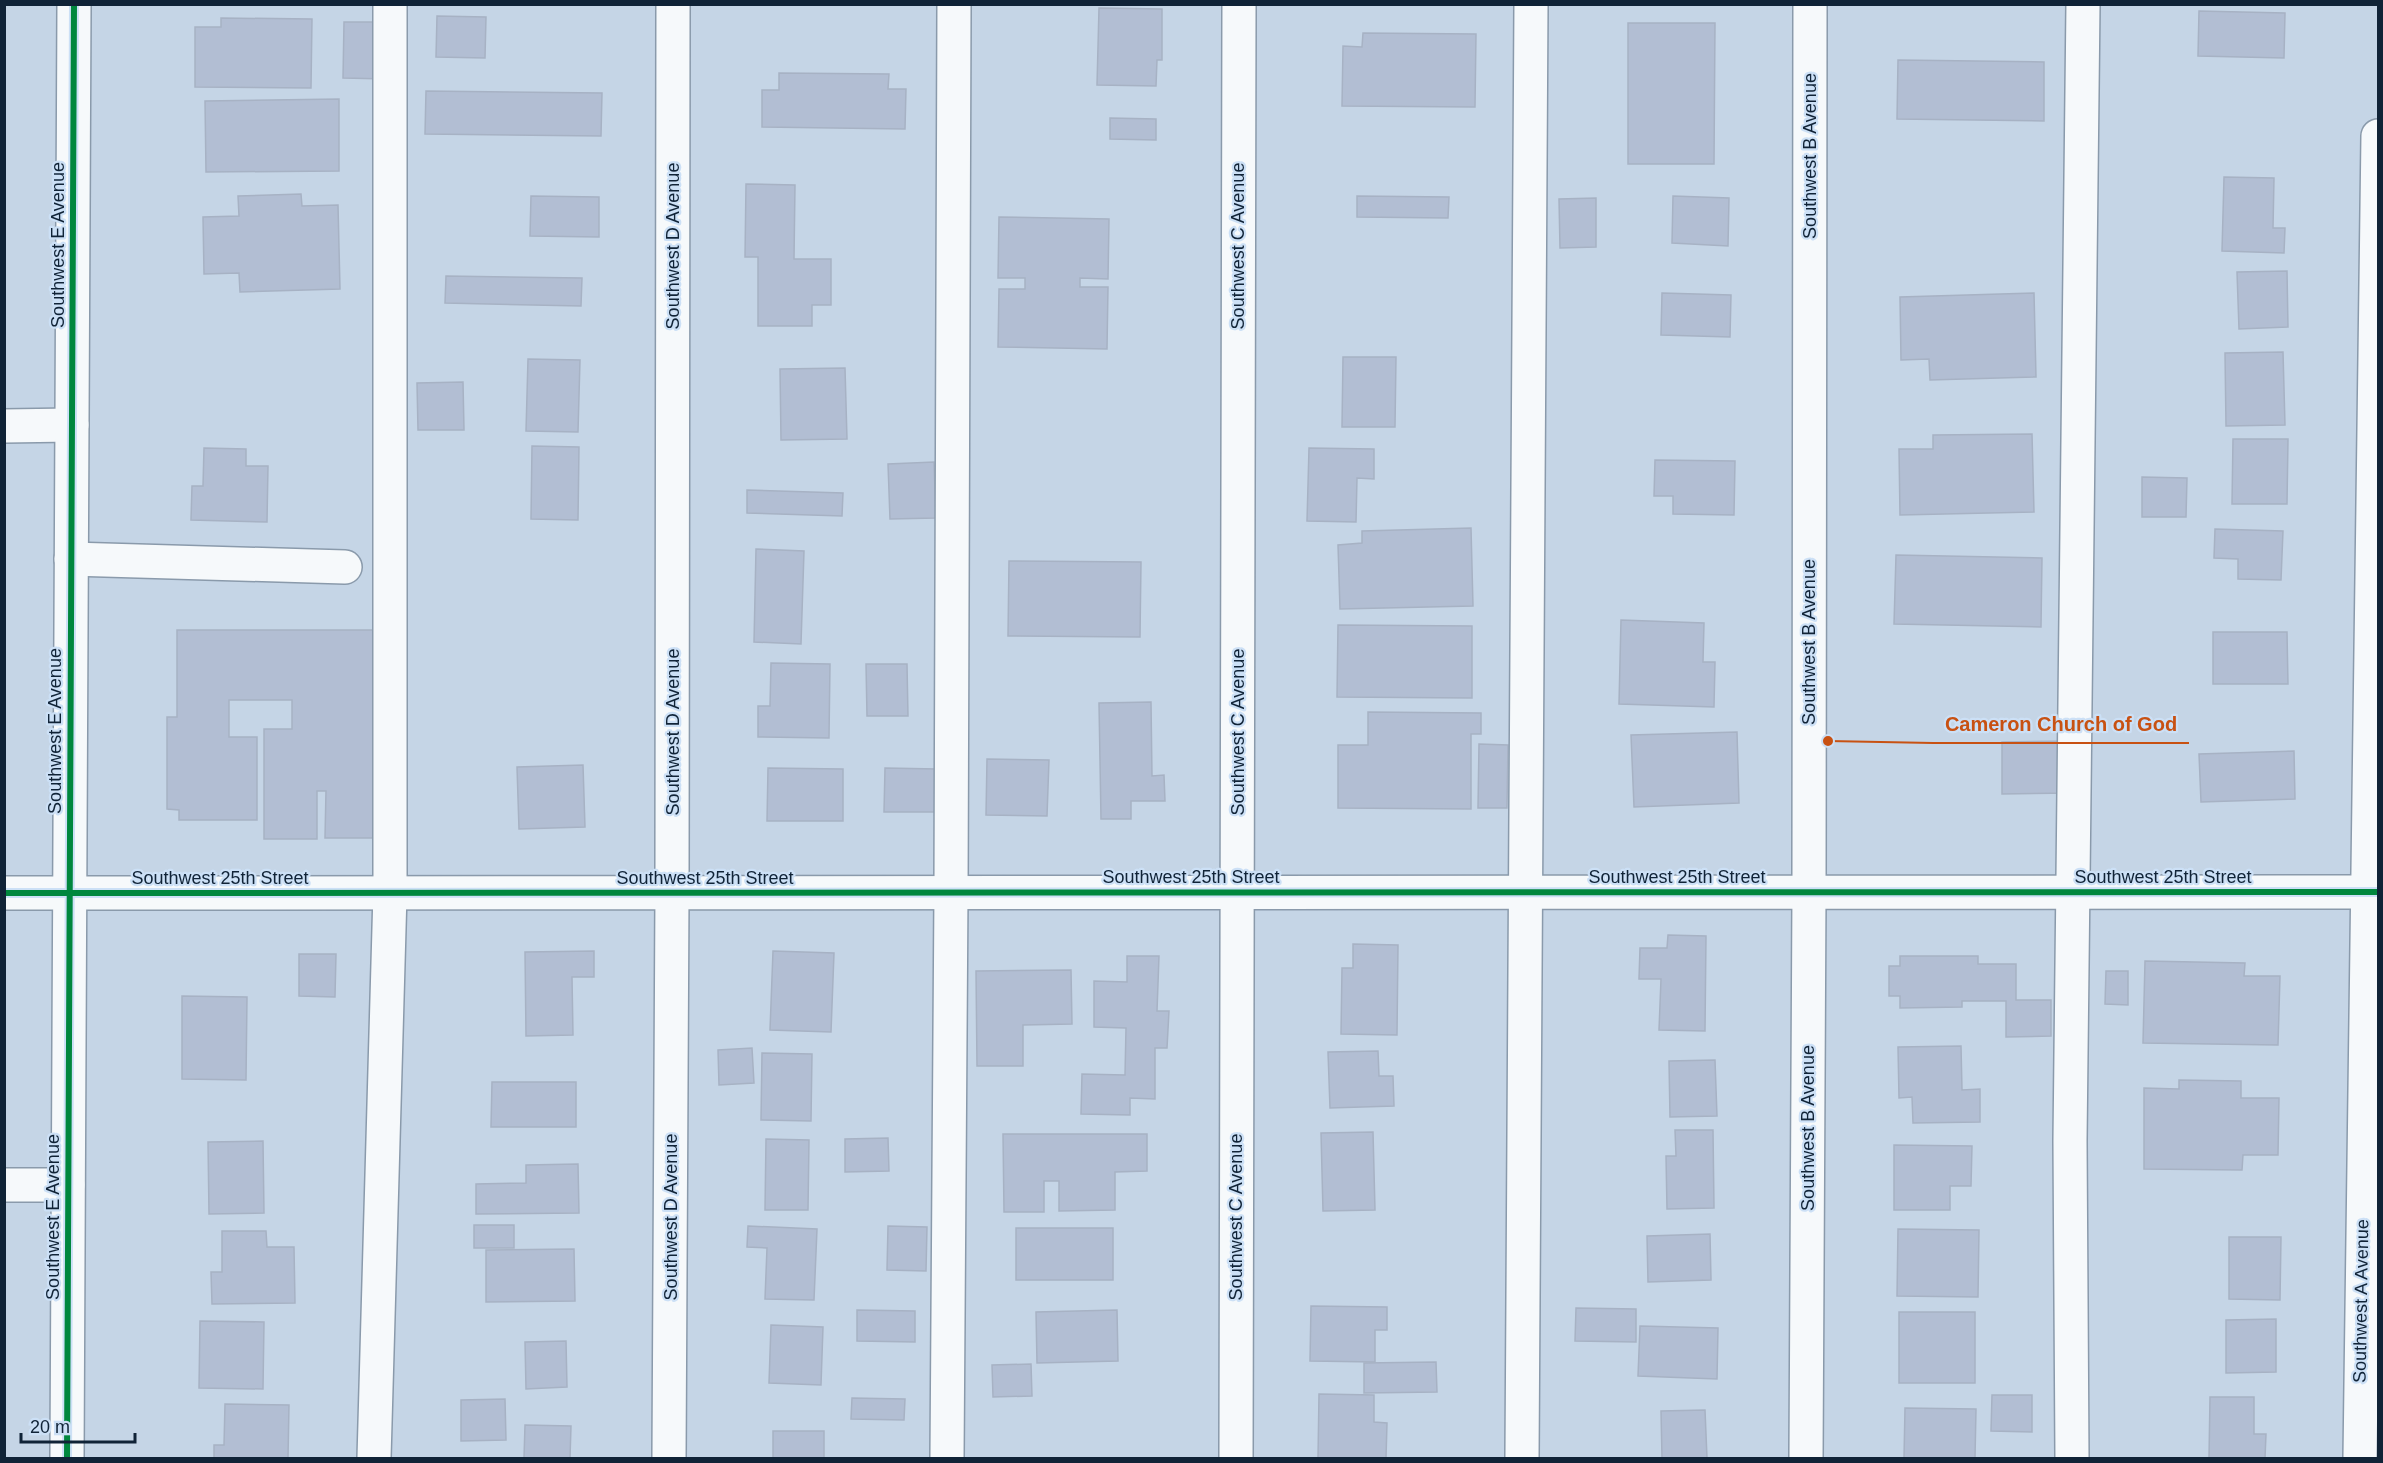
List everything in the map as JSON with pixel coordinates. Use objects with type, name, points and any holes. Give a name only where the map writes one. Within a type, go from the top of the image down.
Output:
[{"type":"street","name":"Southwest E Avenue","points":[[67,1458],[74,4]]},
{"type":"street","points":[[374,1458],[390,893],[390,4]]},
{"type":"street","name":"Southwest D Avenue","points":[[669,1458],[673,4]]},
{"type":"street","points":[[947,1458],[954,4]]},
{"type":"street","name":"Southwest C Avenue","points":[[1236,1458],[1239,4]]},
{"type":"street","points":[[1522,1458],[1531,4]]},
{"type":"street","name":"Southwest B Avenue","points":[[1806,1458],[1810,4]]},
{"type":"street","points":[[2072,1458],[2070,1142],[2083,4]]},
{"type":"street","name":"Southwest A Avenue","points":[[2360,1458],[2373,892],[2379,136]]},
{"type":"street","points":[[4,426],[72,425]]},
{"type":"street","points":[[71,559],[345,567]]},
{"type":"street","name":"Southwest 25th Street","points":[[4,893],[2373,892]]},
{"type":"street","points":[[4,1185],[68,1185]]},
{"type":"building","points":[[1099,8],[1162,9],[1162,60],[1157,60],[1156,86],[1097,85]]},
{"type":"building","points":[[2199,11],[2285,13],[2284,58],[2198,56]]},
{"type":"building","points":[[437,16],[486,17],[485,58],[436,57]]},
{"type":"building","points":[[221,18],[312,19],[311,88],[195,87],[195,27],[221,27]]},
{"type":"building","points":[[344,22],[386,22],[386,79],[343,78]]},
{"type":"building","points":[[1628,23],[1715,23],[1714,164],[1628,164]]},
{"type":"building","points":[[1363,33],[1476,34],[1475,107],[1342,106],[1343,46],[1362,47]]},
{"type":"building","points":[[1898,60],[2044,62],[2044,121],[1897,119]]},
{"type":"building","points":[[779,73],[889,74],[888,89],[906,89],[905,129],[762,127],[762,90],[779,90]]},
{"type":"building","points":[[426,91],[602,93],[601,136],[425,134]]},
{"type":"building","points":[[339,99],[339,171],[206,172],[205,101]]},
{"type":"building","points":[[1110,118],[1156,119],[1156,140],[1110,139]]},
{"type":"building","points":[[2224,177],[2274,178],[2273,228],[2285,228],[2284,253],[2222,251]]},
{"type":"building","points":[[746,184],[795,185],[794,259],[831,259],[831,305],[812,305],[812,326],[758,326],[758,257],[745,257]]},
{"type":"building","points":[[301,194],[302,206],[338,205],[340,289],[240,292],[239,273],[204,274],[203,217],[239,216],[238,196]]},
{"type":"building","points":[[531,196],[599,197],[599,237],[530,236]]},
{"type":"building","points":[[1357,196],[1449,197],[1448,218],[1357,217]]},
{"type":"building","points":[[1673,196],[1729,198],[1728,246],[1672,243]]},
{"type":"building","points":[[1596,198],[1596,247],[1560,248],[1559,199]]},
{"type":"building","points":[[999,217],[1109,219],[1108,279],[1080,278],[1080,287],[1108,287],[1107,349],[998,347],[999,289],[1025,289],[1025,278],[998,278]]},
{"type":"building","points":[[2287,271],[2288,327],[2239,329],[2237,272]]},
{"type":"building","points":[[446,276],[582,278],[581,306],[445,303]]},
{"type":"building","points":[[1662,293],[1731,295],[1730,337],[1661,335]]},
{"type":"building","points":[[2034,293],[2036,377],[1930,380],[1929,359],[1901,360],[1900,297]]},
{"type":"building","points":[[2283,352],[2285,425],[2226,426],[2225,353]]},
{"type":"building","points":[[1343,357],[1396,357],[1395,427],[1342,427]]},
{"type":"building","points":[[528,359],[580,360],[578,432],[526,431]]},
{"type":"building","points":[[845,368],[847,439],[781,440],[780,369]]},
{"type":"building","points":[[463,382],[464,430],[418,430],[417,383]]},
{"type":"building","points":[[2032,434],[2034,512],[1900,515],[1899,449],[1933,449],[1933,435]]},
{"type":"building","points":[[2233,439],[2288,439],[2287,504],[2232,504]]},
{"type":"building","points":[[532,446],[579,447],[578,520],[531,519]]},
{"type":"building","points":[[204,448],[246,449],[246,466],[268,466],[267,522],[191,520],[192,486],[203,486]]},
{"type":"building","points":[[1309,448],[1374,449],[1374,479],[1357,478],[1356,522],[1307,521]]},
{"type":"building","points":[[1655,460],[1735,461],[1734,515],[1673,514],[1673,496],[1654,496]]},
{"type":"building","points":[[934,462],[936,518],[890,519],[888,464]]},
{"type":"building","points":[[2142,477],[2187,478],[2186,517],[2142,517]]},
{"type":"building","points":[[747,490],[843,493],[842,516],[747,513]]},
{"type":"building","points":[[1471,528],[1473,606],[1340,609],[1338,545],[1362,543],[1362,531]]},
{"type":"building","points":[[2215,529],[2283,531],[2281,580],[2238,579],[2238,559],[2214,558]]},
{"type":"building","points":[[756,549],[804,551],[801,644],[754,642]]},
{"type":"building","points":[[1896,555],[2042,558],[2041,627],[1894,624]]},
{"type":"building","points":[[1009,561],[1141,562],[1140,637],[1008,636]]},
{"type":"building","points":[[1621,620],[1704,623],[1703,662],[1715,662],[1714,707],[1619,704]]},
{"type":"building","points":[[1338,625],[1472,626],[1472,698],[1337,697]]},
{"type":"building","points":[[177,630],[374,630],[373,764],[380,764],[380,838],[325,838],[326,791],[317,791],[317,839],[264,839],[264,729],[292,729],[292,700],[229,700],[229,737],[257,737],[257,820],[179,820],[179,810],[167,809],[167,717],[177,717]]},
{"type":"building","points":[[2213,632],[2287,632],[2288,684],[2213,684]]},
{"type":"building","points":[[771,663],[830,664],[829,738],[758,737],[758,706],[770,706]]},
{"type":"building","points":[[866,664],[907,664],[908,716],[867,716]]},
{"type":"building","points":[[1151,702],[1152,776],[1164,775],[1165,801],[1131,801],[1131,819],[1101,819],[1099,703]]},
{"type":"building","points":[[1368,712],[1481,713],[1481,734],[1471,734],[1471,809],[1338,808],[1338,745],[1368,745]]},
{"type":"building","points":[[1737,732],[1739,803],[1634,807],[1631,735]]},
{"type":"building","points":[[2071,741],[2072,793],[2002,794],[2002,742]]},
{"type":"building","points":[[1479,744],[1508,745],[1507,808],[1478,808]]},
{"type":"building","points":[[2294,751],[2295,799],[2201,802],[2199,754]]},
{"type":"building","points":[[987,759],[1049,760],[1047,816],[986,815]]},
{"type":"building","points":[[583,765],[585,827],[519,829],[517,767]]},
{"type":"building","points":[[768,768],[843,769],[843,821],[767,821]]},
{"type":"building","points":[[885,768],[937,769],[936,812],[884,812]]},
{"type":"building","points":[[1668,935],[1706,936],[1705,1031],[1659,1030],[1661,979],[1639,979],[1640,948],[1667,948]]},
{"type":"building","points":[[1353,944],[1398,945],[1397,1035],[1341,1034],[1342,968],[1353,968]]},
{"type":"building","points":[[594,951],[594,977],[572,977],[573,1035],[526,1036],[525,952]]},
{"type":"building","points":[[773,951],[834,953],[831,1032],[770,1030]]},
{"type":"building","points":[[299,954],[336,954],[335,997],[299,996]]},
{"type":"building","points":[[1127,956],[1159,956],[1157,1011],[1169,1011],[1167,1048],[1155,1048],[1155,1099],[1130,1098],[1130,1115],[1081,1114],[1082,1074],[1125,1075],[1126,1028],[1094,1027],[1094,981],[1127,982]]},
{"type":"building","points":[[1900,956],[1978,956],[1978,964],[2016,964],[2016,1000],[2051,1000],[2051,1036],[2006,1037],[2006,1001],[1962,1001],[1962,1007],[1900,1008],[1900,996],[1889,996],[1889,966],[1900,966]]},
{"type":"building","points":[[2145,961],[2245,963],[2244,976],[2280,976],[2278,1045],[2143,1043]]},
{"type":"building","points":[[1071,970],[1072,1024],[1023,1025],[1023,1066],[977,1066],[976,971]]},
{"type":"building","points":[[2106,971],[2128,971],[2128,1005],[2105,1004]]},
{"type":"building","points":[[182,996],[247,997],[246,1080],[182,1079]]},
{"type":"building","points":[[1961,1046],[1962,1090],[1980,1089],[1980,1122],[1913,1123],[1912,1097],[1899,1098],[1898,1047]]},
{"type":"building","points":[[752,1048],[754,1083],[719,1085],[718,1050]]},
{"type":"building","points":[[1378,1051],[1379,1076],[1393,1076],[1394,1106],[1330,1108],[1328,1052]]},
{"type":"building","points":[[762,1053],[812,1054],[811,1121],[761,1120]]},
{"type":"building","points":[[1715,1060],[1717,1116],[1670,1117],[1669,1061]]},
{"type":"building","points":[[2179,1080],[2241,1081],[2241,1098],[2279,1098],[2278,1155],[2243,1155],[2242,1170],[2144,1169],[2144,1088],[2179,1089]]},
{"type":"building","points":[[492,1082],[576,1082],[576,1127],[491,1127]]},
{"type":"building","points":[[1675,1130],[1713,1130],[1714,1208],[1667,1209],[1666,1156],[1676,1156]]},
{"type":"building","points":[[1373,1132],[1375,1210],[1323,1211],[1321,1133]]},
{"type":"building","points":[[1003,1134],[1147,1134],[1147,1171],[1115,1172],[1115,1210],[1059,1211],[1059,1181],[1044,1181],[1044,1212],[1004,1212]]},
{"type":"building","points":[[888,1138],[889,1171],[845,1172],[845,1139]]},
{"type":"building","points":[[766,1139],[809,1140],[808,1210],[765,1210]]},
{"type":"building","points":[[263,1141],[264,1213],[209,1214],[208,1142]]},
{"type":"building","points":[[1894,1145],[1972,1146],[1971,1186],[1950,1186],[1950,1210],[1894,1210]]},
{"type":"building","points":[[578,1164],[579,1213],[476,1214],[476,1184],[526,1183],[526,1165]]},
{"type":"building","points":[[474,1225],[514,1225],[514,1248],[474,1248]]},
{"type":"building","points":[[748,1226],[817,1229],[814,1300],[765,1299],[767,1248],[747,1247]]},
{"type":"building","points":[[888,1226],[927,1227],[926,1271],[887,1270]]},
{"type":"building","points":[[1016,1228],[1113,1228],[1113,1280],[1016,1280]]},
{"type":"building","points":[[1898,1229],[1979,1230],[1978,1297],[1897,1296]]},
{"type":"building","points":[[222,1231],[266,1231],[267,1247],[294,1247],[295,1303],[212,1304],[211,1272],[222,1272]]},
{"type":"building","points":[[1710,1234],[1711,1280],[1648,1282],[1647,1236]]},
{"type":"building","points":[[2229,1237],[2281,1237],[2280,1300],[2229,1299]]},
{"type":"building","points":[[574,1249],[575,1301],[486,1302],[486,1250]]},
{"type":"building","points":[[1311,1306],[1387,1307],[1387,1330],[1375,1330],[1375,1362],[1310,1361]]},
{"type":"building","points":[[1576,1308],[1636,1309],[1636,1342],[1575,1341]]},
{"type":"building","points":[[857,1310],[915,1311],[915,1342],[857,1341]]},
{"type":"building","points":[[1117,1310],[1118,1361],[1037,1363],[1036,1312]]},
{"type":"building","points":[[1899,1312],[1975,1312],[1975,1383],[1899,1383]]},
{"type":"building","points":[[2276,1319],[2276,1372],[2226,1373],[2226,1320]]},
{"type":"building","points":[[200,1321],[264,1322],[263,1389],[199,1388]]},
{"type":"building","points":[[771,1325],[823,1327],[821,1385],[769,1383]]},
{"type":"building","points":[[1640,1326],[1718,1328],[1717,1379],[1638,1376]]},
{"type":"building","points":[[566,1341],[567,1387],[526,1389],[525,1342]]},
{"type":"building","points":[[1436,1362],[1437,1392],[1364,1393],[1364,1363]]},
{"type":"building","points":[[1031,1364],[1032,1396],[993,1397],[992,1365]]},
{"type":"building","points":[[1319,1394],[1374,1395],[1374,1422],[1387,1423],[1386,1458],[1318,1458]]},
{"type":"building","points":[[1992,1395],[2032,1395],[2032,1432],[1991,1431]]},
{"type":"building","points":[[2210,1397],[2254,1397],[2254,1434],[2266,1434],[2265,1458],[2209,1458]]},
{"type":"building","points":[[852,1398],[905,1399],[904,1420],[851,1419]]},
{"type":"building","points":[[505,1399],[506,1440],[461,1441],[461,1400]]},
{"type":"building","points":[[225,1404],[289,1405],[288,1458],[214,1458],[214,1445],[224,1445]]},
{"type":"building","points":[[1905,1408],[1976,1409],[1975,1458],[1904,1458]]},
{"type":"building","points":[[1705,1410],[1707,1458],[1662,1458],[1661,1411]]},
{"type":"building","points":[[525,1425],[571,1426],[570,1458],[524,1458]]},
{"type":"building","points":[[773,1431],[824,1431],[824,1458],[773,1458]]},
{"type":"cycle path","points":[[67,1458],[74,4]]},
{"type":"cycle path","points":[[4,893],[2378,892]]},
{"type":"place","name":"Cameron Church of God","points":[[1828,741]]}]
